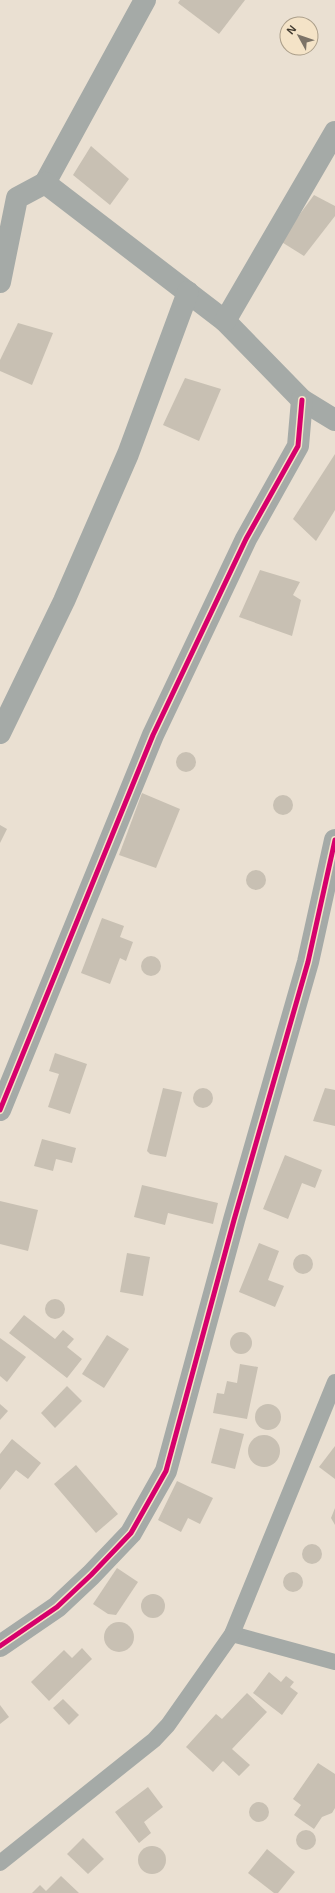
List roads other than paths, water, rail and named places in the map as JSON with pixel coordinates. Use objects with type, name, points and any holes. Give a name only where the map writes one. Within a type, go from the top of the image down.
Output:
[{"type":"street","points":[[0,282],[17,198],[45,183],[145,0]]},
{"type":"street","points":[[226,321],[335,132]]},
{"type":"street","points":[[45,183],[226,321],[302,400],[335,420]]},
{"type":"street","points":[[0,733],[64,601],[128,454],[188,292]]},
{"type":"street","points":[[0,1110],[153,735],[246,539],[298,446],[302,400]]},
{"type":"street","points":[[0,1646],[57,1607],[131,1533],[166,1471],[234,1220],[308,962],[335,840]]},
{"type":"lane","points":[[0,1863],[154,1740],[168,1725],[232,1634],[335,1382]]},
{"type":"lane","points":[[232,1634],[335,1662]]}]
